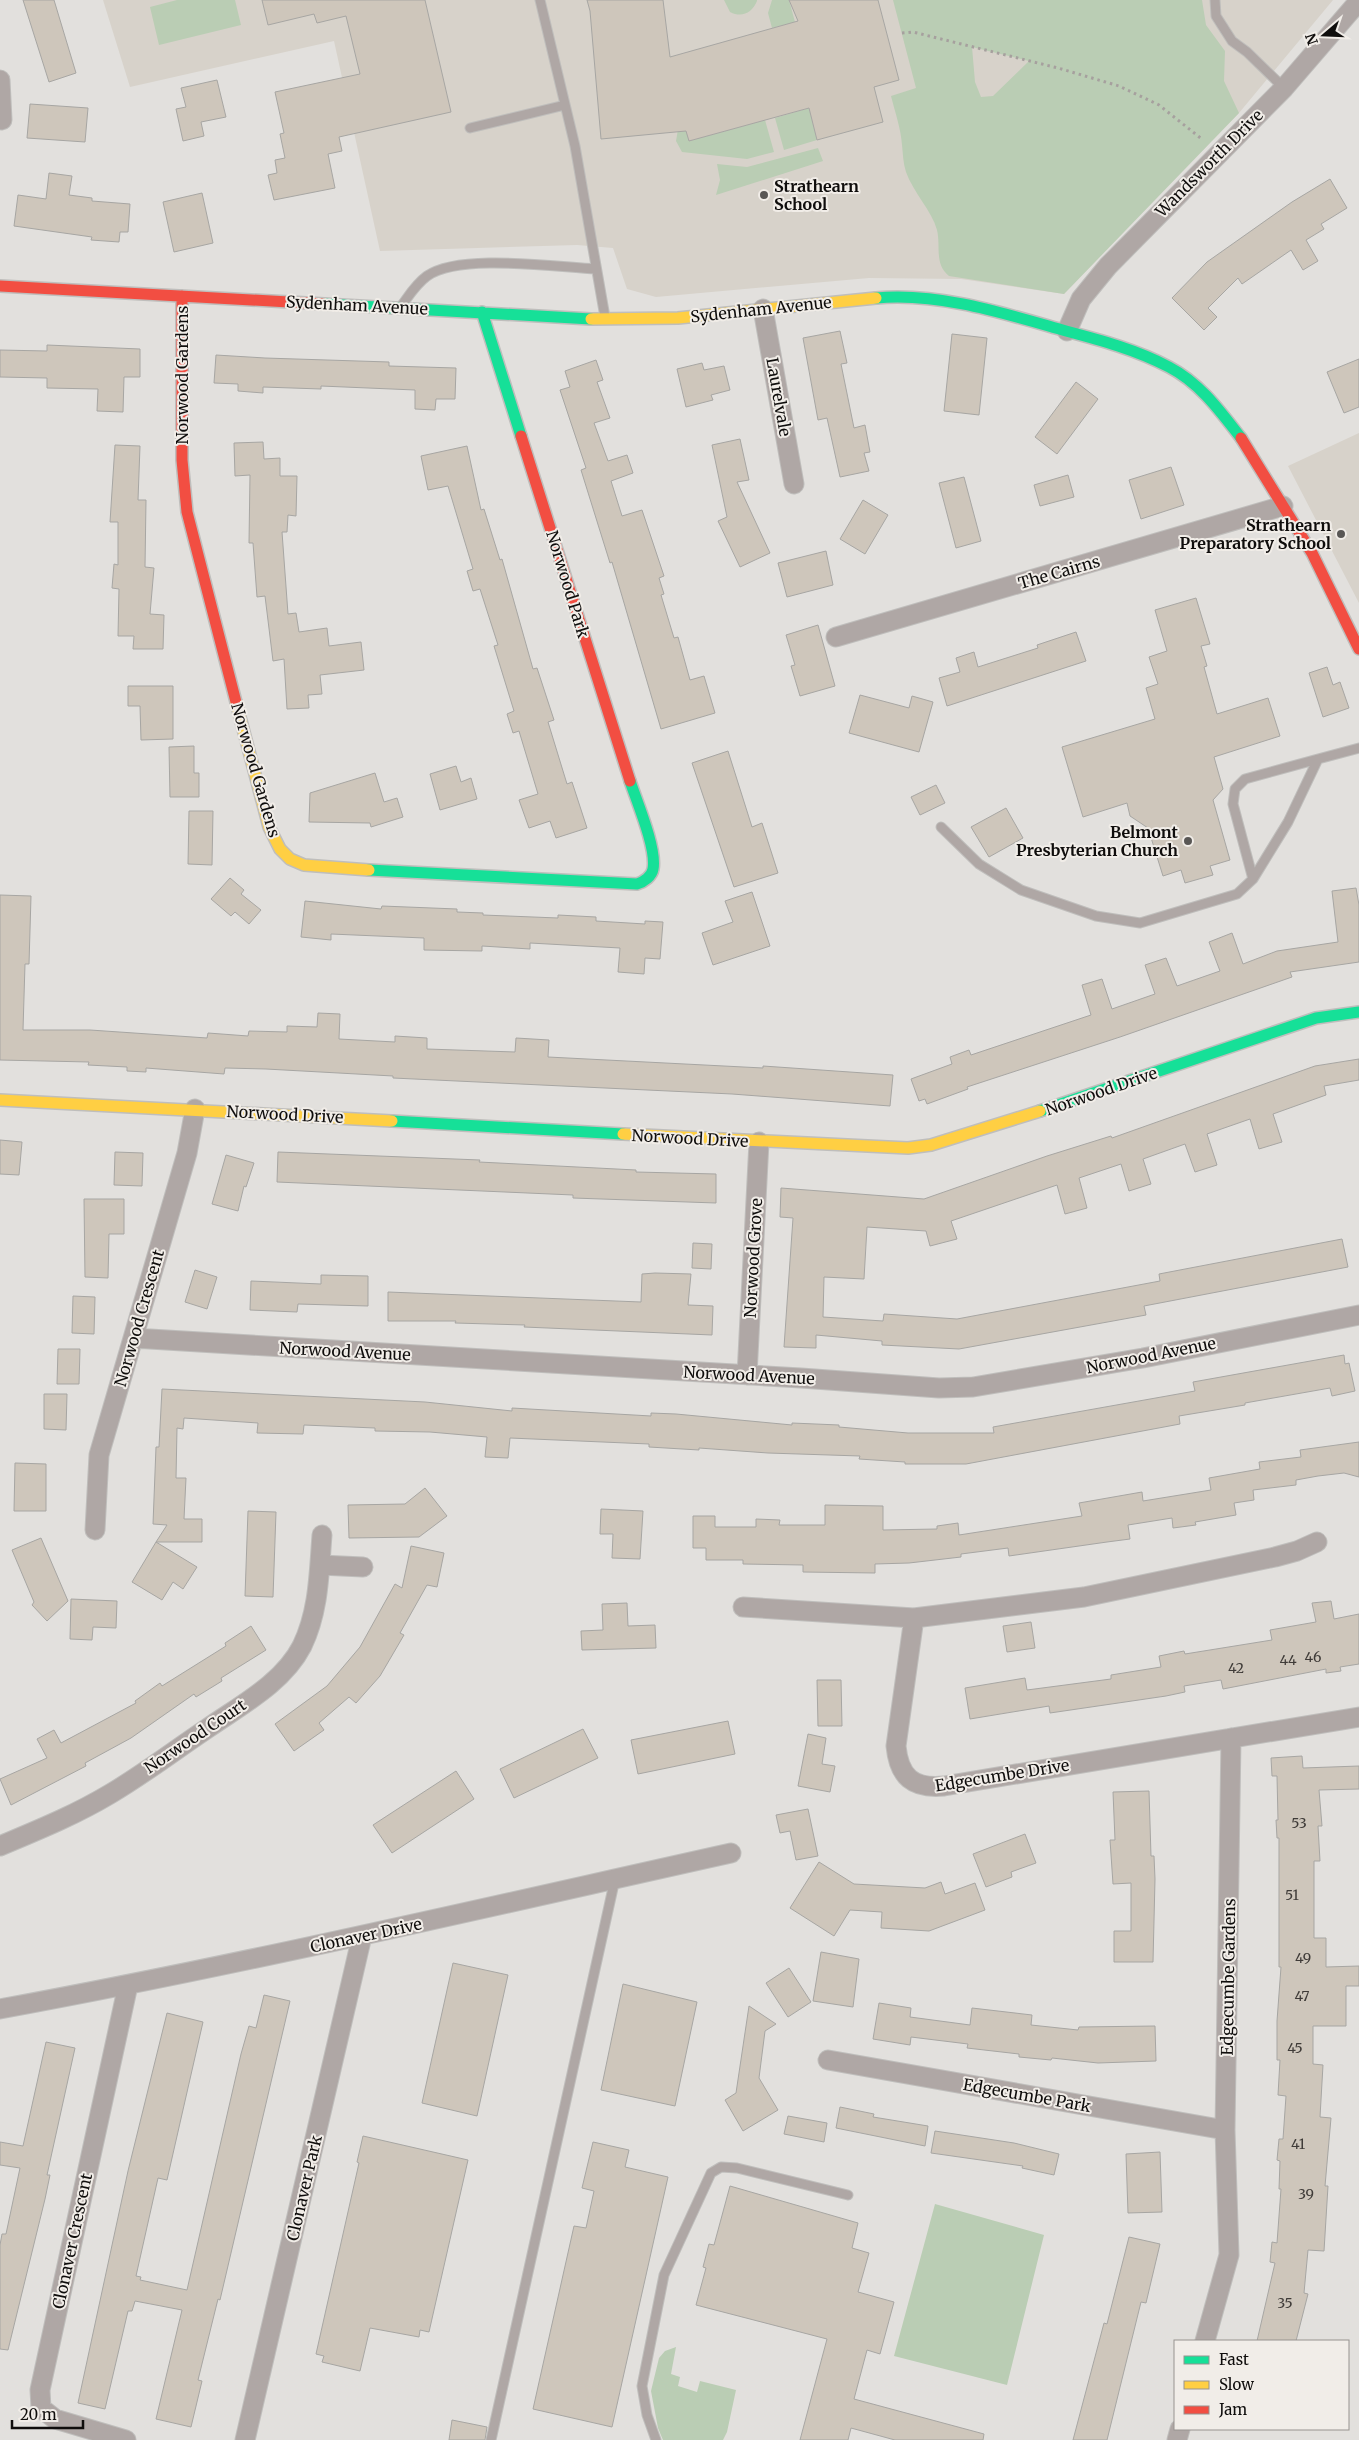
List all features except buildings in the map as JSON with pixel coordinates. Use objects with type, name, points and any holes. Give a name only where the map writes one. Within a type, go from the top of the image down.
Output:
[{"type":"street","name":"Wandsworth Drive","points":[[1067,330],[1081,298],[1108,266],[1284,88],[1359,1]]},
{"type":"street","points":[[0,80],[2,120]]},
{"type":"street","name":"Sydenham Avenue","points":[[0,286],[605,320],[678,318],[886,297],[935,300],[1007,314],[1067,330],[1117,345],[1170,367],[1208,396],[1246,444],[1312,553],[1359,649]]},
{"type":"street","name":"Norwood Gardens","points":[[182,296],[182,460],[187,512],[269,827],[279,850],[294,863],[313,867],[630,885],[644,882],[650,877],[653,871],[654,856]]},
{"type":"street","name":"Laurelvale","points":[[763,310],[794,484]]},
{"type":"street","name":"Norwood Park","points":[[482,312],[654,856]]},
{"type":"street","name":"The Cairns","points":[[836,637],[1283,506]]},
{"type":"street","name":"Norwood Drive","points":[[0,1100],[195,1109],[759,1142],[908,1148],[931,1145],[1019,1118],[1316,1018],[1359,1012]]},
{"type":"street","name":"Norwood Crescent","points":[[95,1530],[99,1455],[187,1154],[195,1109]]},
{"type":"street","name":"Norwood Grove","points":[[747,1375],[759,1142]]},
{"type":"street","name":"Norwood Avenue","points":[[133,1338],[939,1388],[973,1387],[1143,1358],[1359,1315]]},
{"type":"street","name":"Norwood Court","points":[[0,1846],[52,1824],[110,1794],[260,1692],[285,1670],[301,1648],[312,1622],[316,1606],[322,1535]]},
{"type":"street","points":[[743,1608],[914,1618],[1084,1597],[1275,1557],[1297,1551],[1317,1542]]},
{"type":"street","points":[[320,1565],[363,1567]]},
{"type":"street","name":"Edgecumbe Drive","points":[[914,1618],[896,1746],[901,1769],[911,1780],[918,1784],[944,1786],[1231,1738]]},
{"type":"street","points":[[1231,1738],[1359,1716]]},
{"type":"street","name":"Edgecumbe Gardens","points":[[1205,2340],[1229,2255],[1226,2130],[1231,1738]]},
{"type":"street","name":"Clonaver Drive","points":[[0,2009],[128,1985],[362,1936],[731,1853]]},
{"type":"street","name":"Clonaver Park","points":[[246,2440],[362,1936]]},
{"type":"street","name":"Clonaver Crescent","points":[[126,2440],[55,2419],[41,2408],[40,2390],[128,1985]]},
{"type":"street","name":"Edgecumbe Park","points":[[828,2060],[1226,2130]]},
{"type":"lane","points":[[540,0],[586,202],[605,320]]},
{"type":"lane","points":[[1215,0],[1216,16],[1232,41],[1247,52],[1284,88]]},
{"type":"lane","points":[[470,128],[565,105]]},
{"type":"lane","points":[[401,308],[418,284],[429,275],[450,266],[473,262],[596,269]]},
{"type":"lane","points":[[1253,879],[1233,804],[1235,789],[1245,779],[1359,748]]},
{"type":"lane","points":[[941,827],[979,864],[1021,890],[1096,916],[1140,923],[1237,894],[1253,879],[1288,822],[1318,759]]},
{"type":"lane","points":[[491,2440],[615,1879]]},
{"type":"lane","points":[[656,2440],[647,2415],[642,2386],[664,2275],[711,2173],[721,2167],[737,2168],[848,2195]]},
{"type":"path","points":[[902,33],[913,32],[938,38],[1058,68],[1119,86],[1159,105],[1186,125],[1218,154]]},
{"type":"shaded area","name":"Strathearn School","points":[[103,0],[1333,0],[1239,113],[1064,294],[961,279],[869,278],[656,297],[627,289],[613,248],[577,245],[380,251],[334,41],[130,87]]},
{"type":"shaded area","name":"Strathearn Preparatory School","points":[[1359,433],[1359,603],[1288,466]]},
{"type":"green space","points":[[177,0],[235,0],[241,25],[159,45],[150,7]]},
{"type":"green space","points":[[724,0],[757,1],[752,9],[739,15],[730,12]]},
{"type":"green space","points":[[772,0],[789,0],[795,22],[772,28],[768,13]]},
{"type":"green space","points":[[893,0],[1202,0],[1206,25],[1225,51],[1224,81],[1239,113],[1064,294],[949,276],[944,271],[940,261],[935,223],[906,172],[900,133],[891,96],[916,88]],"holes":[[[972,47],[1029,61],[993,96],[981,97],[975,82]]]},
{"type":"green space","points":[[809,108],[817,140],[784,150],[775,118]]},
{"type":"green space","points":[[681,112],[689,141],[765,120],[774,152],[747,159],[682,152],[676,141]]},
{"type":"green space","points":[[818,148],[823,161],[716,195],[720,180],[717,164],[747,167]]},
{"type":"green space","points":[[935,2204],[1044,2235],[1007,2385],[894,2356]]},
{"type":"green space","points":[[676,2347],[671,2374],[680,2377],[678,2386],[697,2392],[700,2381],[736,2390],[727,2432],[723,2440],[663,2440],[658,2428],[651,2391],[659,2358],[665,2351]]},
{"type":"traffic: fast","points":[[876,298],[900,297],[948,301],[1020,318],[1131,351],[1169,367],[1190,381],[1209,398],[1241,438]]},
{"type":"traffic: fast","points":[[324,304],[591,319]]},
{"type":"traffic: fast","points":[[482,312],[521,436]]},
{"type":"traffic: fast","points":[[369,870],[637,884],[651,874],[653,860],[646,825],[630,781]]},
{"type":"traffic: fast","points":[[1040,1111],[1316,1018],[1359,1012]]},
{"type":"traffic: fast","points":[[392,1121],[623,1134]]},
{"type":"traffic: slow","points":[[591,319],[678,318],[876,298]]},
{"type":"traffic: slow","points":[[236,702],[269,827],[280,849],[290,859],[304,865],[369,870]]},
{"type":"traffic: slow","points":[[0,1100],[392,1121]]},
{"type":"traffic: slow","points":[[623,1134],[908,1148],[931,1145],[1040,1111]]},
{"type":"traffic: jam","points":[[0,286],[324,304]]},
{"type":"traffic: jam","points":[[182,296],[182,460],[187,512],[236,702]]},
{"type":"traffic: jam","points":[[521,436],[630,781]]},
{"type":"traffic: jam","points":[[1241,438],[1312,553],[1359,649]]},
{"type":"place","name":"Strathearn School","points":[[764,195]]},
{"type":"place","name":"Strathearn Preparatory School","points":[[1341,534]]},
{"type":"place","name":"Belmont Presbyterian Church","points":[[1188,841]]}]
